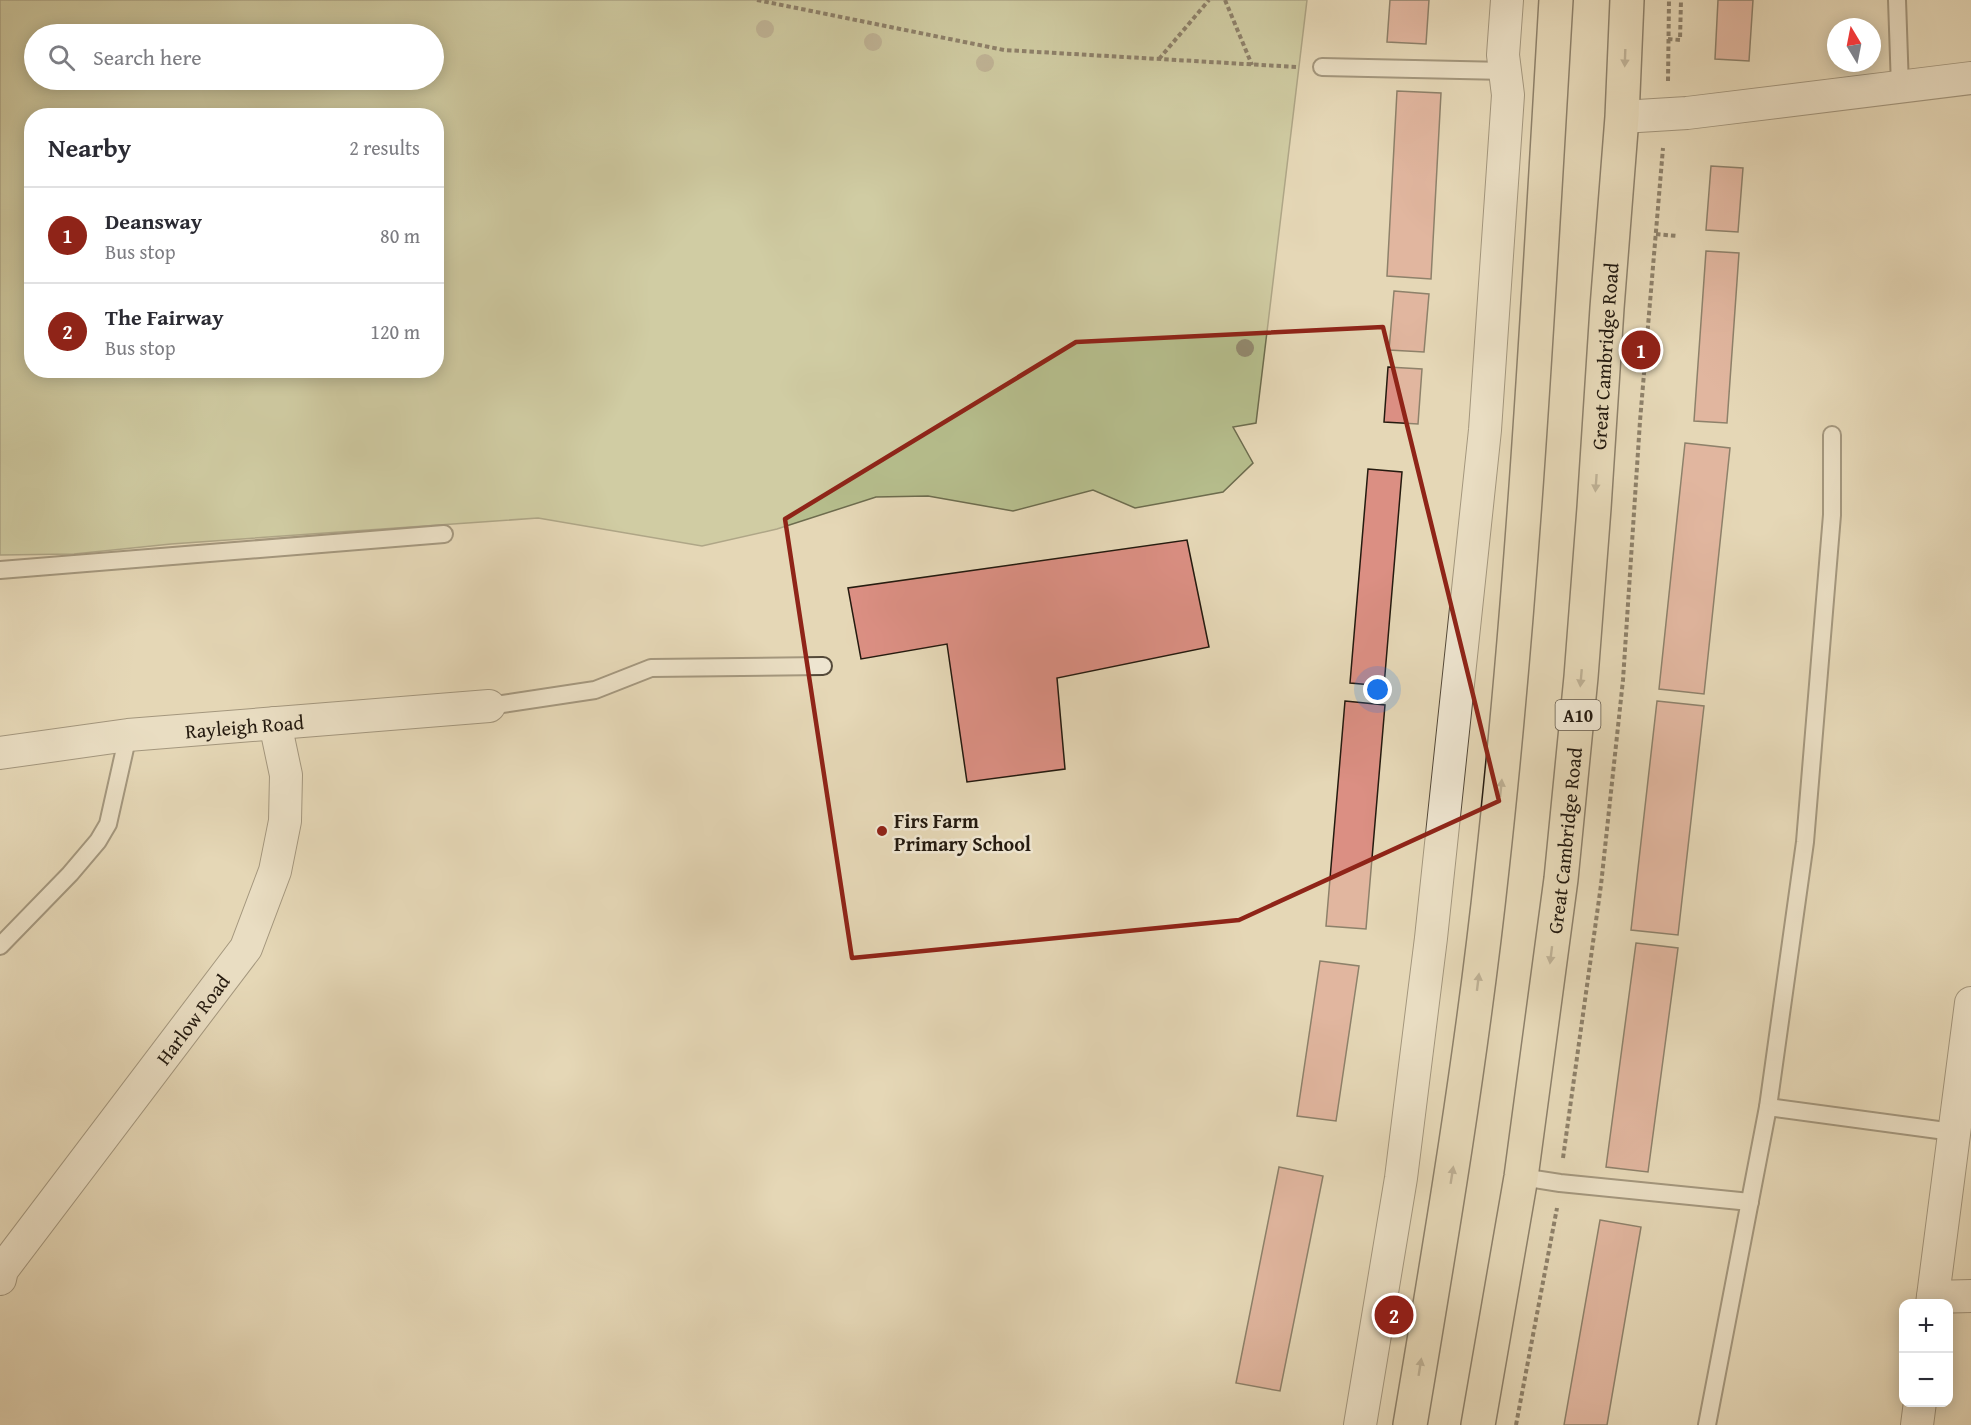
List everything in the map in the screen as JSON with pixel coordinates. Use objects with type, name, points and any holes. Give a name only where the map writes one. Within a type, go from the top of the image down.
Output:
[{"type":"highway","points":[[1410,1425],[1453,1168],[1492,871],[1513,660],[1529,461],[1556,0]]},
{"type":"highway","name":"Great Cambridge Road","points":[[1478,1425],[1521,1177],[1561,879],[1581,677],[1622,117],[1627,0]]},
{"type":"street","points":[[1360,1425],[1402,1166],[1432,926],[1483,457],[1508,95],[1503,55],[1507,0]]},
{"type":"street","points":[[1622,117],[1687,113],[1971,78]]},
{"type":"street","points":[[1483,457],[1529,461]]},
{"type":"street","name":"Rayleigh Road","points":[[0,753],[128,735],[489,706]]},
{"type":"street","name":"Harlow Road","points":[[0,1278],[2,1270],[246,948],[275,871],[285,821],[286,775],[275,723]]},
{"type":"street","points":[[1932,1299],[1971,1003]]},
{"type":"street","points":[[1942,1299],[1971,1296]]},
{"type":"street","points":[[1917,1425],[1919,1407]]},
{"type":"lane","points":[[1897,0],[1900,87]]},
{"type":"lane","points":[[1322,67],[1506,71]]},
{"type":"lane","points":[[1707,1425],[1768,1107],[1805,842],[1832,514],[1832,435]]},
{"type":"lane","points":[[0,570],[444,534]]},
{"type":"lane","points":[[489,706],[595,690],[651,669],[822,666]]},
{"type":"lane","points":[[0,946],[70,874],[98,841],[108,824],[128,735]]},
{"type":"lane","points":[[1768,1107],[1953,1132]]},
{"type":"lane","points":[[1521,1177],[1750,1202]]},
{"type":"path","points":[[757,0],[1004,50],[1322,67]]},
{"type":"path","points":[[1158,59],[1209,0]]},
{"type":"path","points":[[1225,0],[1252,65]]},
{"type":"path","points":[[1668,87],[1670,0]]},
{"type":"path","points":[[1668,39],[1680,40],[1681,0]]},
{"type":"path","points":[[1640,422],[1664,140]]},
{"type":"path","points":[[1656,234],[1677,236]]},
{"type":"highlighted area","points":[[1383,327],[1499,801],[1239,920],[852,958],[785,519],[1076,342]]},
{"type":"green space","points":[[0,0],[1307,0],[1256,423],[1233,427],[1253,463],[1223,492],[1135,508],[1093,490],[1013,511],[928,496],[876,497],[777,529],[702,546],[538,518],[171,544],[74,554],[0,555]]},
{"type":"building","points":[[1390,0],[1429,0],[1426,44],[1387,42]]},
{"type":"building","points":[[1718,0],[1753,0],[1749,61],[1715,59]]},
{"type":"building","points":[[1397,91],[1441,93],[1431,279],[1387,276]]},
{"type":"building","points":[[1711,166],[1743,168],[1738,232],[1706,230]]},
{"type":"building","points":[[1706,251],[1739,253],[1727,423],[1694,421]]},
{"type":"building","points":[[1394,291],[1429,294],[1424,352],[1389,350]]},
{"type":"building","points":[[1388,367],[1422,369],[1418,424],[1384,422]]},
{"type":"building","points":[[1685,443],[1730,448],[1704,694],[1659,689]]},
{"type":"building","points":[[1368,469],[1402,472],[1384,686],[1350,683]]},
{"type":"building","points":[[1187,540],[1209,647],[1057,678],[1065,769],[967,782],[947,644],[861,659],[848,588]]},
{"type":"building","points":[[1345,701],[1385,705],[1366,929],[1326,926]]},
{"type":"building","points":[[1657,701],[1704,706],[1678,935],[1631,930]]},
{"type":"building","points":[[1636,943],[1678,948],[1648,1172],[1606,1167]]},
{"type":"building","points":[[1320,961],[1359,966],[1336,1121],[1297,1116]]},
{"type":"building","points":[[1279,1167],[1323,1176],[1280,1391],[1236,1383]]},
{"type":"building","points":[[1600,1220],[1641,1227],[1607,1425],[1564,1425]]},
{"type":"place","name":"Deansway","points":[[1641,350]]},
{"type":"place","name":"Firs Farm Primary School","points":[[882,831]]},
{"type":"place","name":"The Fairway","points":[[1394,1315]]}]
